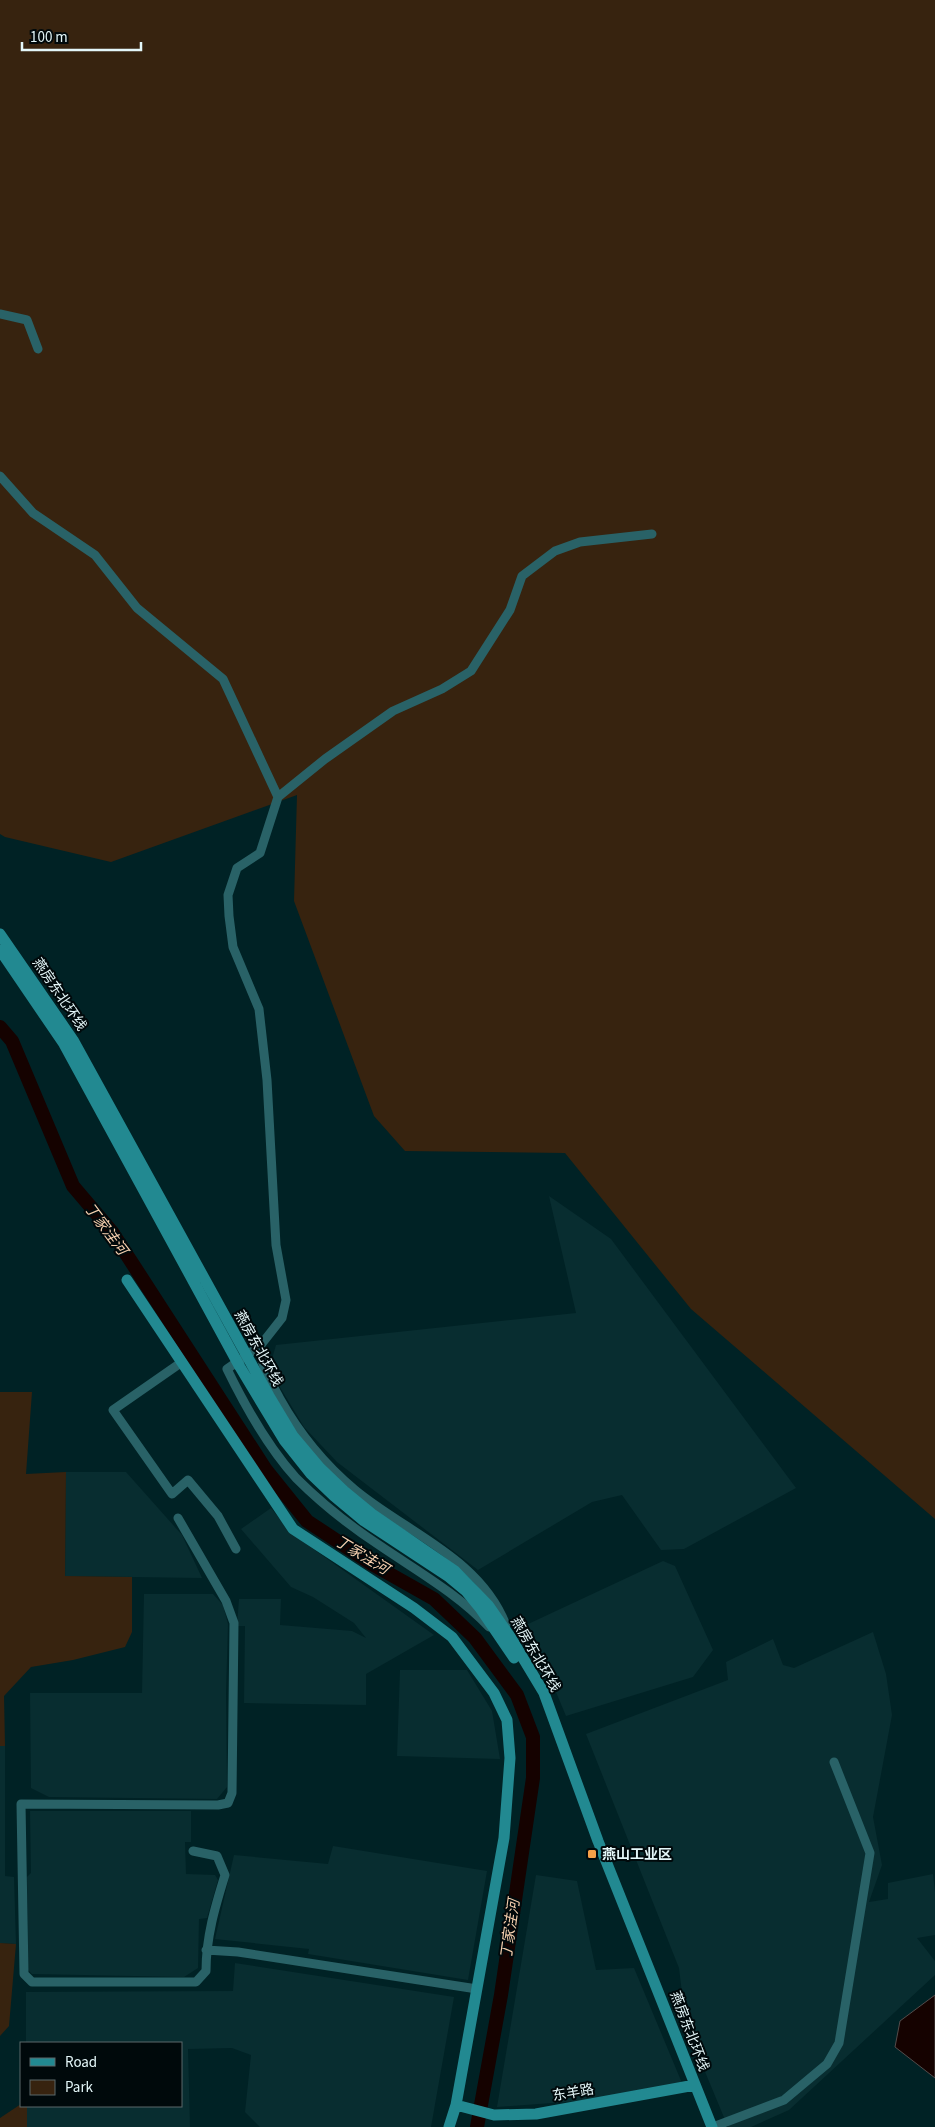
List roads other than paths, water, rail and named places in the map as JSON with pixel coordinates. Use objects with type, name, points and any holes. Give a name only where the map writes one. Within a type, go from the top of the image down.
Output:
[{"type":"main road","name":"燕房东北环线","points":[[0,934],[73,1040],[244,1363]]},
{"type":"main road","name":"燕房东北环线","points":[[0,950],[64,1044],[244,1363],[281,1418],[320,1468],[344,1492],[372,1514],[455,1570],[488,1605],[510,1643],[544,1694],[598,1841],[713,2127]]},
{"type":"main road","points":[[127,1280],[294,1529],[414,1608],[452,1637],[494,1693],[507,1720],[510,1758],[504,1838],[457,2105],[449,2127]]},
{"type":"main road","name":"东羊路","points":[[457,2105],[494,2115],[536,2114],[696,2085]]},
{"type":"street","points":[[0,314],[27,320],[38,349]]},
{"type":"street","points":[[0,476],[33,513],[95,555],[136,608],[223,679],[278,797]]},
{"type":"street","points":[[510,1643],[467,1606],[329,1508],[296,1477],[266,1438],[245,1404],[227,1369],[260,1346],[282,1318],[286,1300],[276,1245],[267,1080],[259,1009],[233,947],[228,895],[237,868],[260,853],[278,797],[325,759],[393,711],[442,689],[471,671],[510,610],[522,576],[555,551],[580,542],[652,534]]},
{"type":"street","points":[[260,1346],[263,1366],[284,1406],[304,1436],[326,1462],[355,1490],[447,1553],[482,1585],[501,1613],[510,1643]]},
{"type":"street","points":[[182,1362],[113,1410],[172,1494],[188,1480],[218,1516],[236,1549]]},
{"type":"street","points":[[178,1518],[226,1602],[234,1623],[232,1793],[228,1803],[218,1805],[21,1804],[24,1974],[32,1982],[196,1982],[206,1971],[206,1950],[215,1907],[225,1875],[217,1856],[193,1851]]},
{"type":"street","points":[[713,2127],[784,2100],[827,2064],[839,2043],[870,1853],[834,1762]]},
{"type":"street","points":[[206,1950],[238,1952],[478,1990]]},
{"type":"waterway","name":"丁家洼河","points":[[0,1027],[12,1041],[73,1186],[112,1232],[266,1470],[307,1521],[372,1564],[434,1599],[475,1638],[517,1695],[533,1737],[533,1778],[501,1995],[477,2127]]},
{"type":"place","name":"燕山工业区","points":[[592,1854]]}]
